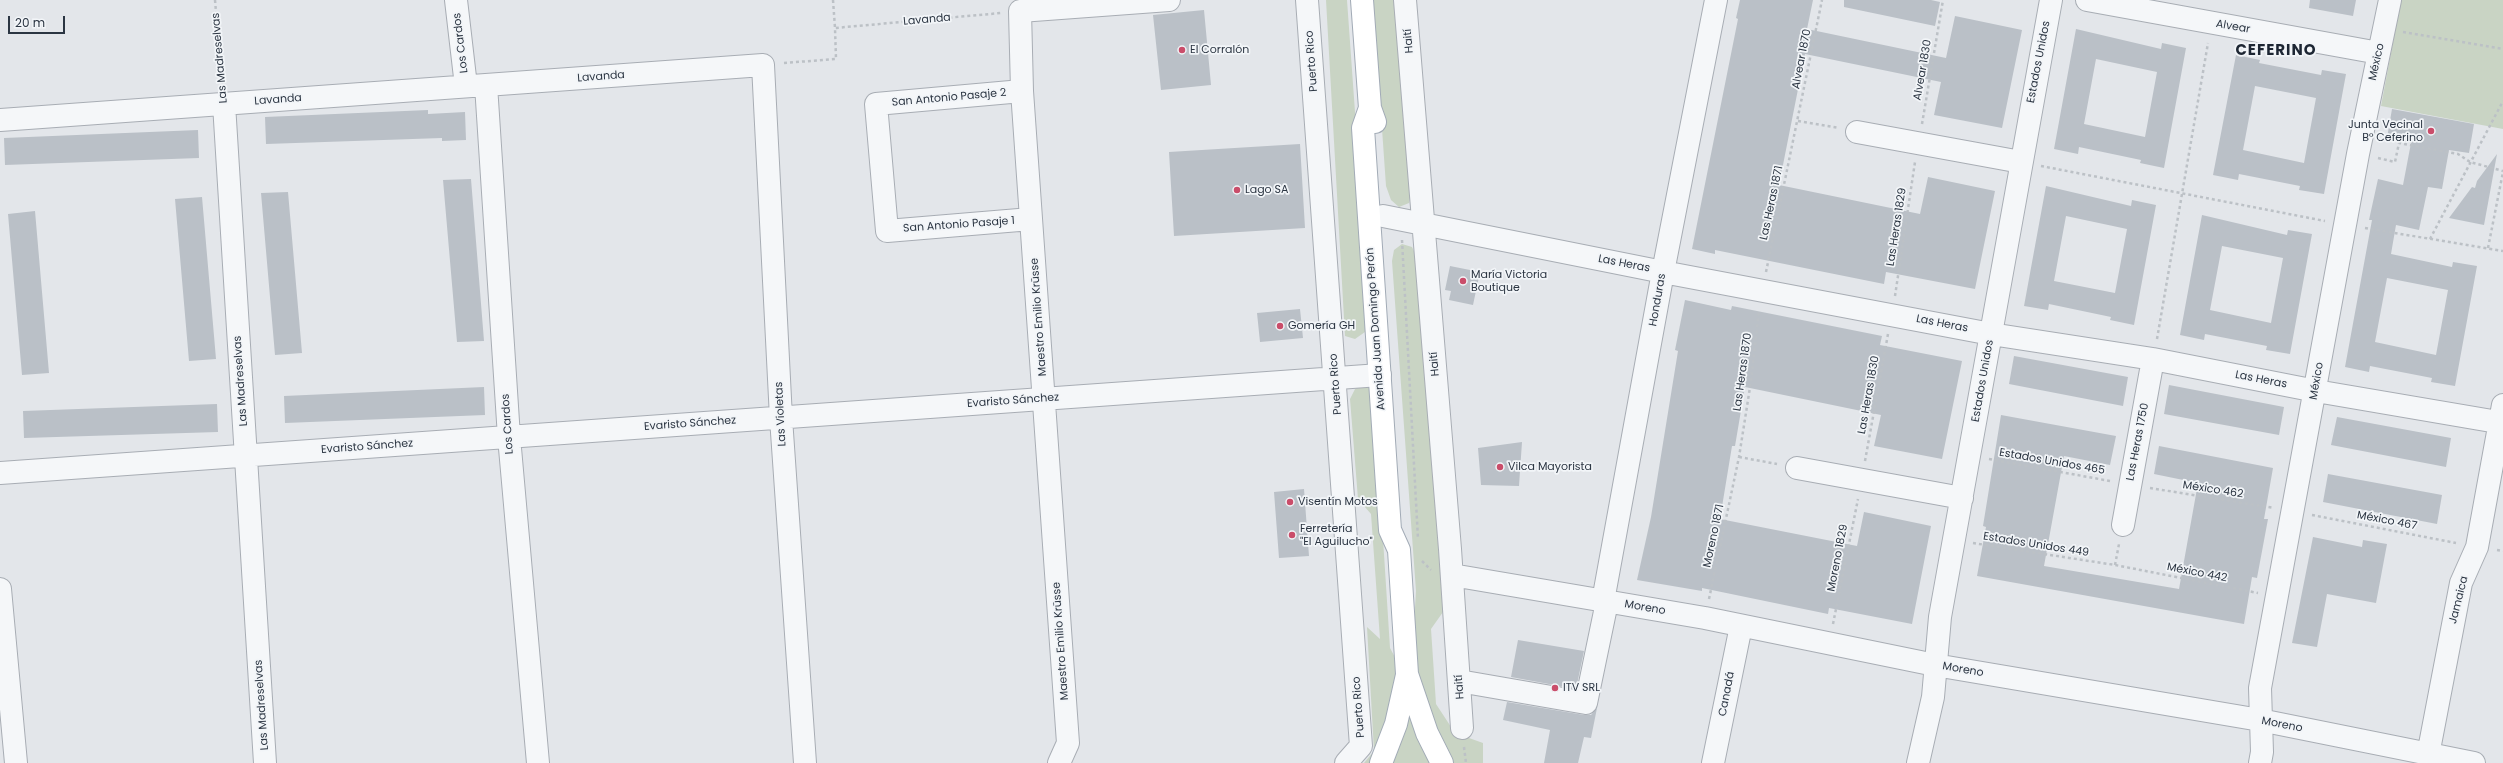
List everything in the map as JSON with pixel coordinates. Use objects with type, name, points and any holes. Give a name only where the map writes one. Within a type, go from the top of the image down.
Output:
[{"type":"main road","name":"Avenida Juan Domingo Perón","points":[[1362,0],[1370,108],[1377,127],[1392,218],[1405,530],[1408,548],[1407,674],[1396,724],[1381,763]]},
{"type":"main road","name":"Avenida Juan Domingo Perón","points":[[1370,108],[1363,128],[1390,530],[1408,548]]},
{"type":"main road","name":"Avenida Juan Domingo Perón","points":[[1407,674],[1426,733],[1442,763]]},
{"type":"street","name":"Los Cardos","points":[[456,0],[476,86],[538,763]]},
{"type":"street","points":[[1020,11],[1169,0]]},
{"type":"street","name":"Puerto Rico","points":[[1307,0],[1361,746],[1346,763]]},
{"type":"street","name":"Haití","points":[[1406,0],[1452,575],[1462,728]]},
{"type":"street","name":"Honduras","points":[[1459,681],[1586,703],[1662,272],[1716,0]]},
{"type":"street","name":"Estados Unidos","points":[[1918,763],[1933,697],[1940,617],[1971,456],[2021,162],[2051,0]]},
{"type":"street","name":"Alvear","points":[[2087,0],[2379,53]]},
{"type":"street","name":"México","points":[[2260,763],[2262,752],[2260,688],[2276,597],[2294,512],[2358,154],[2390,0]]},
{"type":"street","name":"Maestro Emilio Krüsse","points":[[1020,11],[1022,91],[1068,743],[1059,763]]},
{"type":"street","name":"Lavanda","points":[[0,120],[763,65]]},
{"type":"street","name":"Las Violetas","points":[[763,65],[781,418],[805,763]]},
{"type":"street","name":"San Antonio Pasaje 2","points":[[887,230],[876,104],[1022,91]]},
{"type":"street","name":"Las Madreselvas","points":[[224,104],[265,763]]},
{"type":"street","points":[[1857,132],[2021,162]]},
{"type":"street","name":"Las Heras","points":[[1392,218],[1662,272],[1762,289],[1992,334],[2153,360],[2316,391],[2502,417]]},
{"type":"street","name":"San Antonio Pasaje 1","points":[[887,230],[1031,220]]},
{"type":"street","name":"Las Heras 1750","points":[[2123,525],[2153,360]]},
{"type":"street","name":"Evaristo Sánchez","points":[[0,473],[1380,375]]},
{"type":"street","name":"Jamaica","points":[[2428,755],[2461,583],[2477,547],[2502,417]]},
{"type":"street","points":[[1797,468],[1862,478],[1962,498]]},
{"type":"street","name":"Moreno","points":[[1452,575],[1705,618],[1829,642],[1935,665],[2260,720],[2428,755],[2474,763]]},
{"type":"street","points":[[0,589],[16,763]]},
{"type":"street","name":"Canadá","points":[[1713,763],[1741,626]]},
{"type":"path","name":"Las Madreselvas","points":[[215,0],[224,104]]},
{"type":"path","points":[[763,65],[836,59],[833,0]]},
{"type":"path","name":"Alvear 1870","points":[[1798,121],[1822,0]]},
{"type":"path","name":"Alvear 1830","points":[[1918,143],[1943,0]]},
{"type":"path","name":"Lavanda","points":[[835,28],[1020,11]]},
{"type":"path","points":[[2153,360],[2184,192],[2211,23]]},
{"type":"path","points":[[2384,28],[2503,48]]},
{"type":"path","points":[[2430,239],[2503,101]]},
{"type":"path","points":[[1798,121],[1857,132]]},
{"type":"path","name":"Las Heras 1871","points":[[1762,289],[1798,121]]},
{"type":"path","name":"Las Heras 1829","points":[[1892,314],[1918,143]]},
{"type":"path","points":[[2358,154],[2395,162],[2399,143],[2458,154],[2470,162],[2503,171],[2488,248]]},
{"type":"path","points":[[2021,162],[2184,192],[2346,226],[2503,251]]},
{"type":"path","points":[[1392,218],[1408,548]]},
{"type":"path","name":"Las Heras 1870","points":[[1739,457],[1752,381],[1762,289]]},
{"type":"path","name":"Las Heras 1830","points":[[1862,478],[1892,314]]},
{"type":"path","name":"Estados Unidos 465","points":[[1971,456],[2130,484]]},
{"type":"path","points":[[1739,457],[1797,468]]},
{"type":"path","name":"Moreno 1871","points":[[1705,618],[1739,457]]},
{"type":"path","name":"Moreno 1829","points":[[1829,642],[1862,478]]},
{"type":"path","name":"México 462","points":[[2130,484],[2294,512]]},
{"type":"path","name":"México 467","points":[[2294,512],[2477,547]]},
{"type":"path","name":"Estados Unidos 449","points":[[1955,541],[2115,565]]},
{"type":"path","points":[[1420,556],[1422,563],[1430,570],[1452,575]]},
{"type":"path","name":"México 442","points":[[2115,565],[2276,597]]},
{"type":"green space","points":[[1326,0],[1347,0],[1369,308],[1365,332],[1355,339],[1345,336]]},
{"type":"green space","points":[[1373,0],[1397,0],[1411,192],[1409,203],[1399,207],[1391,200],[1386,186]]},
{"type":"green space","points":[[2401,0],[2503,0],[2503,129],[2381,106]]},
{"type":"green space","points":[[1402,244],[1412,247],[1417,257],[1443,612],[1431,629],[1436,704],[1455,733],[1483,743],[1483,763],[1452,763],[1434,730],[1418,673],[1413,641],[1416,591],[1392,261],[1394,250]]},
{"type":"green space","points":[[1362,385],[1369,388],[1374,398],[1390,648],[1398,663],[1397,683],[1373,763],[1364,763],[1374,751],[1367,627],[1380,639],[1371,514],[1358,499],[1350,399],[1355,389]]},
{"type":"green space","points":[[1407,708],[1432,763],[1391,763]]},
{"type":"building","points":[[1740,0],[1813,0],[1807,29],[1946,58],[1955,16],[2022,30],[2002,128],[1934,115],[1941,82],[1805,54],[1779,185],[1920,214],[1928,177],[1995,191],[1975,289],[1886,272],[1884,284],[1715,250],[1715,254],[1692,249],[1738,19],[1736,18]]},
{"type":"building","points":[[1844,0],[1931,0],[1940,2],[1935,26],[1844,7]]},
{"type":"building","points":[[2310,0],[2356,0],[2353,16],[2309,8]]},
{"type":"building","name":"El Corralón","points":[[1204,10],[1211,85],[1161,90],[1153,15]]},
{"type":"building","points":[[2076,29],[2161,49],[2162,43],[2186,48],[2164,168],[2140,163],[2141,160],[2079,147],[2078,154],[2054,149]],"holes":[[[2096,59],[2157,72],[2145,137],[2084,124]]]},
{"type":"building","points":[[2236,55],[2260,60],[2259,63],[2321,75],[2322,70],[2346,74],[2324,194],[2299,190],[2300,186],[2239,174],[2238,180],[2213,175]],"holes":[[[2255,86],[2316,98],[2304,163],[2243,150]]]},
{"type":"building","points":[[2392,109],[2474,124],[2469,153],[2449,150],[2442,189],[2428,187],[2419,230],[2396,225],[2391,254],[2452,267],[2453,262],[2477,266],[2455,386],[2431,382],[2432,378],[2370,366],[2369,372],[2345,367],[2372,220],[2369,220],[2378,179],[2403,185],[2411,143],[2387,138]],"holes":[[[2387,278],[2448,290],[2436,355],[2375,342]]]},
{"type":"building","points":[[428,110],[428,114],[465,112],[466,140],[442,141],[442,138],[266,144],[265,117]]},
{"type":"building","points":[[198,130],[199,158],[5,165],[4,138]]},
{"type":"building","name":"Lago SA","points":[[1300,144],[1305,228],[1174,236],[1169,152]]},
{"type":"building","points":[[2497,154],[2484,225],[2449,218],[2472,187],[2475,188],[2477,181]]},
{"type":"building","points":[[471,179],[484,341],[457,342],[443,180]]},
{"type":"building","points":[[2046,186],[2131,206],[2132,200],[2156,205],[2134,325],[2110,320],[2111,317],[2049,304],[2048,310],[2024,306]],"holes":[[[2066,216],[2127,229],[2115,293],[2054,281]]]},
{"type":"building","points":[[288,192],[302,353],[275,355],[261,193]]},
{"type":"building","points":[[202,197],[216,359],[189,361],[175,199]]},
{"type":"building","points":[[35,211],[49,373],[22,375],[8,214]]},
{"type":"building","points":[[2202,215],[2287,235],[2288,230],[2312,234],[2290,354],[2266,350],[2267,346],[2205,334],[2204,340],[2180,335]],"holes":[[[2222,246],[2283,258],[2271,323],[2210,310]]]},
{"type":"building","name":"María Victoria Boutique","points":[[1450,266],[1480,272],[1473,305],[1449,300],[1451,291],[1445,290]]},
{"type":"building","points":[[1685,300],[1731,310],[1732,306],[1882,336],[1880,345],[1962,361],[1942,459],[1874,446],[1881,415],[1745,387],[1735,446],[1732,446],[1720,519],[1857,546],[1864,512],[1931,526],[1912,624],[1829,608],[1828,614],[1702,588],[1702,591],[1637,580],[1651,517],[1678,351],[1675,350]]},
{"type":"building","name":"Gomería GH","points":[[1300,309],[1303,338],[1260,342],[1257,313]]},
{"type":"building","points":[[2014,356],[2128,377],[2123,406],[2009,384]]},
{"type":"building","points":[[2169,385],[2284,407],[2279,435],[2164,414]]},
{"type":"building","points":[[484,387],[485,415],[285,423],[284,396]]},
{"type":"building","points":[[217,404],[218,432],[24,438],[23,411]]},
{"type":"building","points":[[2001,415],[2116,436],[2110,465],[2064,456],[2044,566],[2179,589],[2198,483],[2154,474],[2159,446],[2273,468],[2264,519],[2268,519],[2257,578],[2252,577],[2244,624],[1977,576],[1986,527],[1983,526]]},
{"type":"building","points":[[2337,417],[2451,438],[2446,467],[2331,445]]},
{"type":"building","name":"Vilca Mayorista","points":[[1522,442],[1519,486],[1481,485],[1478,448]]},
{"type":"building","points":[[2328,474],[2442,495],[2437,524],[2323,502]]},
{"type":"building","name":"Ferretería \"El Aguilucho\"","points":[[1304,489],[1309,556],[1279,558],[1274,492]]},
{"type":"building","points":[[2313,537],[2362,547],[2363,540],[2387,544],[2376,603],[2327,594],[2317,647],[2292,643]]},
{"type":"building","points":[[1518,640],[1584,651],[1576,689],[1511,677]]},
{"type":"building","points":[[1507,702],[1584,715],[1591,715],[1597,708],[1591,738],[1584,737],[1578,763],[1544,763],[1550,730],[1503,720]]},
{"type":"place","name":"El Corralón","points":[[1182,50]]},
{"type":"place","name":"Junta Vecinal B° Ceferino","points":[[2431,131]]},
{"type":"place","name":"Lago SA","points":[[1237,190]]},
{"type":"place","name":"María Victoria Boutique","points":[[1463,281]]},
{"type":"place","name":"Gomería GH","points":[[1280,326]]},
{"type":"place","name":"Vilca Mayorista","points":[[1500,467]]},
{"type":"place","name":"Visentín Motos","points":[[1290,502]]},
{"type":"place","name":"Ferretería \"El Aguilucho\"","points":[[1292,535]]},
{"type":"place","name":"ITV SRL","points":[[1555,688]]},
{"type":"district","name":"CEFERINO","points":[[2276,51]]}]
